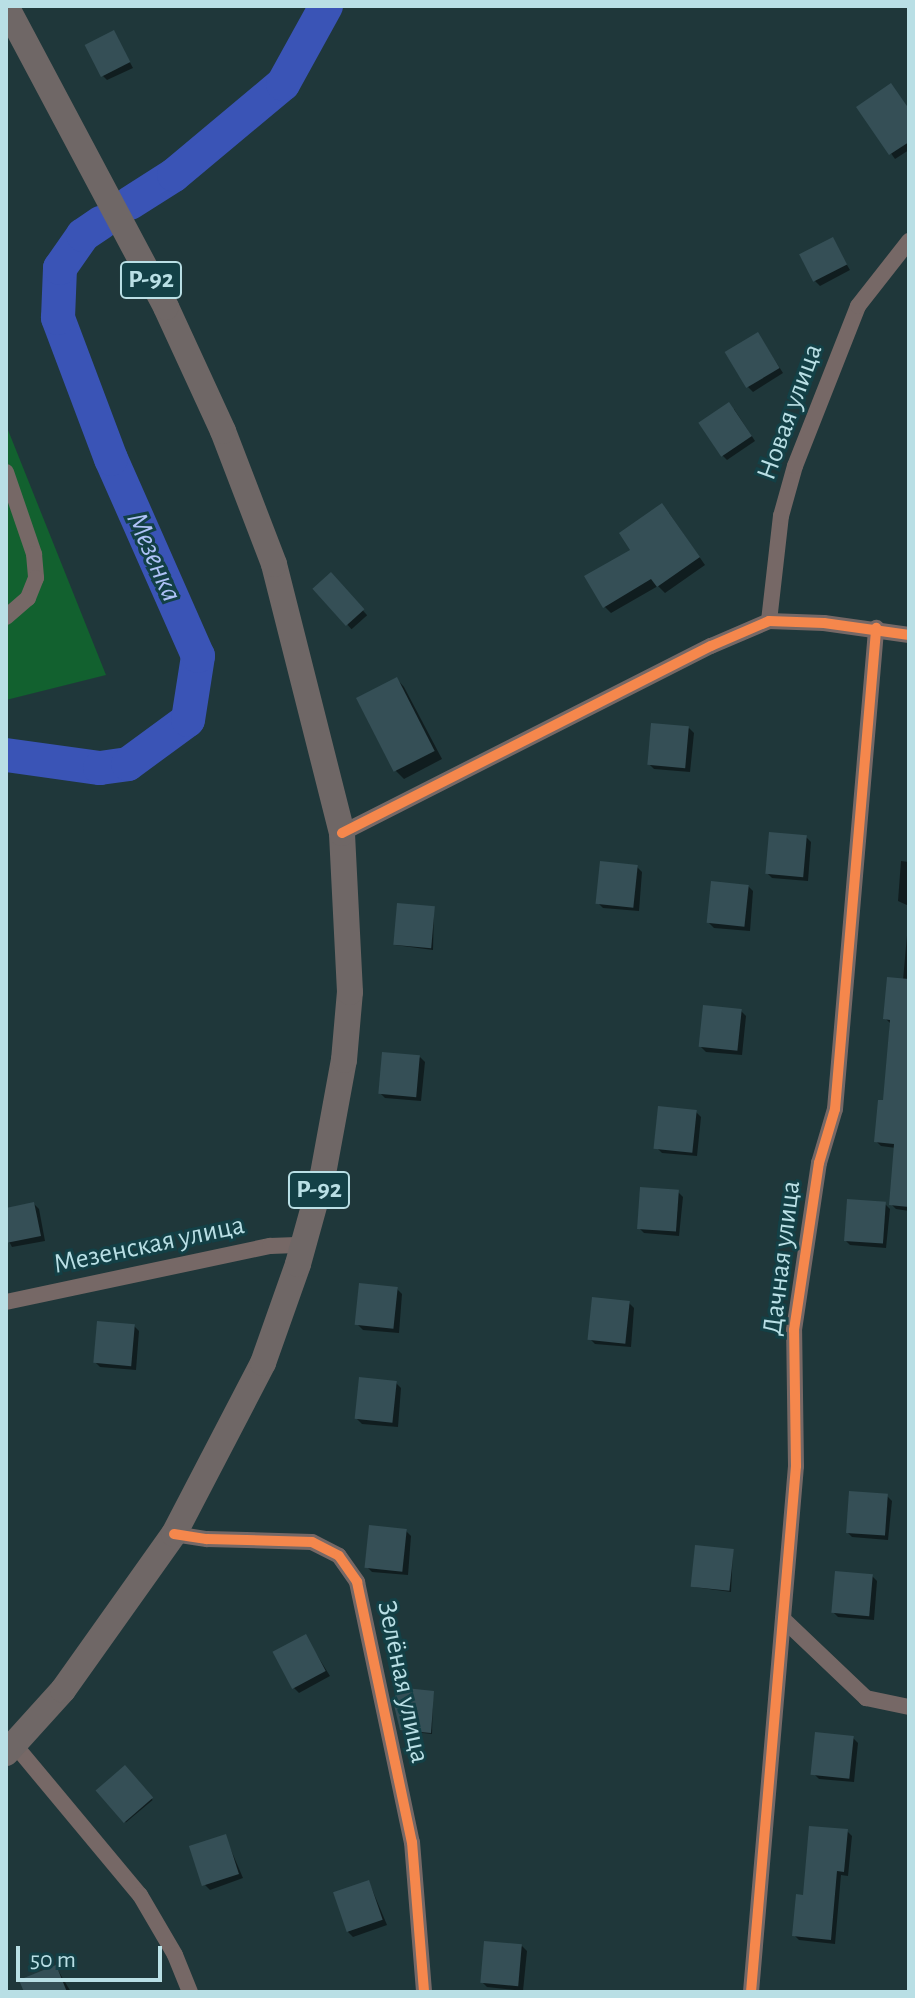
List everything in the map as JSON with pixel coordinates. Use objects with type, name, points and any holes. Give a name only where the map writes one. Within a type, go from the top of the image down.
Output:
[{"type":"main road","name":"Р-92","points":[[6,6],[166,307],[229,445],[274,564],[342,833],[350,992],[344,1060],[323,1174],[303,1245],[263,1363],[174,1534],[63,1690],[10,1748]]},
{"type":"street","name":"Новая улица","points":[[769,621],[781,516],[795,466],[858,306],[909,241]]},
{"type":"street","points":[[6,472],[34,554],[36,578],[28,598],[6,617]]},
{"type":"street","points":[[342,833],[697,653],[769,621],[876,628],[909,635]]},
{"type":"street","name":"Дачная улица","points":[[751,1992],[796,1466],[794,1330],[819,1163],[835,1109],[876,628]]},
{"type":"street","name":"Мезенская улица","points":[[6,1302],[270,1246],[303,1245]]},
{"type":"street","name":"Зелёная улица","points":[[174,1534],[207,1539],[312,1542],[339,1556],[357,1582],[412,1842],[424,1992]]},
{"type":"street","points":[[783,1619],[866,1698],[909,1707]]},
{"type":"street","points":[[10,1748],[140,1895],[175,1955],[190,1992]]},
{"type":"green space","points":[[6,425],[106,675],[6,700]]},
{"type":"building","points":[[114,30],[130,62],[101,77],[85,45]]},
{"type":"building","points":[[891,83],[909,109],[909,142],[889,155],[856,107]]},
{"type":"building","points":[[833,237],[847,265],[813,282],[799,254]]},
{"type":"building","points":[[758,332],[780,368],[746,388],[725,352]]},
{"type":"building","points":[[729,402],[752,436],[721,457],[698,423]]},
{"type":"building","points":[[662,503],[700,557],[657,587],[651,579],[603,608],[584,576],[630,550],[619,533]]},
{"type":"building","points":[[331,572],[364,609],[346,626],[312,589]]},
{"type":"building","points":[[397,677],[435,751],[394,772],[356,698]]},
{"type":"building","points":[[651,723],[689,726],[685,768],[647,765]]},
{"type":"building","points":[[769,832],[807,835],[803,877],[765,874]]},
{"type":"building","points":[[600,861],[638,865],[633,908],[596,904]]},
{"type":"building","points":[[711,881],[749,885],[744,927],[707,923]]},
{"type":"building","points":[[397,903],[435,906],[431,948],[393,945]]},
{"type":"building","points":[[887,977],[909,979],[909,1207],[889,1205],[894,1144],[874,1142],[878,1100],[883,1100],[890,1020],[883,1019]]},
{"type":"building","points":[[703,1005],[742,1009],[737,1051],[699,1047]]},
{"type":"building","points":[[382,1052],[420,1055],[416,1097],[378,1094]]},
{"type":"building","points":[[658,1106],[697,1110],[692,1153],[654,1149]]},
{"type":"building","points":[[640,1187],[679,1190],[676,1232],[637,1229]]},
{"type":"building","points":[[847,1199],[886,1202],[883,1244],[844,1241]]},
{"type":"building","points":[[34,1202],[41,1236],[6,1243],[6,1208]]},
{"type":"building","points":[[359,1283],[398,1287],[393,1329],[355,1325]]},
{"type":"building","points":[[592,1297],[630,1301],[625,1344],[588,1340]]},
{"type":"building","points":[[97,1321],[135,1324],[131,1366],[93,1363]]},
{"type":"building","points":[[359,1377],[397,1381],[392,1423],[355,1419]]},
{"type":"building","points":[[849,1491],[888,1494],[885,1536],[846,1533]]},
{"type":"building","points":[[369,1525],[407,1529],[402,1572],[365,1568]]},
{"type":"building","points":[[695,1545],[734,1549],[729,1591],[691,1587]]},
{"type":"building","points":[[835,1571],[873,1574],[869,1616],[831,1613]]},
{"type":"building","points":[[306,1634],[326,1671],[292,1689],[272,1652]]},
{"type":"building","points":[[396,1687],[434,1691],[431,1733],[400,1730],[394,1705]]},
{"type":"building","points":[[815,1732],[854,1736],[849,1779],[811,1775]]},
{"type":"building","points":[[125,1765],[153,1797],[124,1823],[96,1791]]},
{"type":"building","points":[[809,1826],[848,1829],[844,1872],[837,1871],[831,1940],[792,1936],[796,1894],[803,1895]]},
{"type":"building","points":[[226,1834],[239,1874],[202,1886],[189,1846]]},
{"type":"building","points":[[369,1880],[383,1920],[347,1932],[333,1892]]},
{"type":"building","points":[[484,1941],[522,1944],[518,1986],[480,1983]]},
{"type":"building","points":[[56,1965],[67,1992],[24,1992],[19,1980]]},
{"type":"waterway","name":"Мезенка","points":[[130,203],[174,175],[283,84],[326,6]]},
{"type":"waterway","name":"Мезенка","points":[[6,755],[100,768],[128,764],[188,720],[198,656],[111,459],[58,318],[60,268],[83,235],[101,223]]},
{"type":"cycle path","points":[[342,833],[711,646],[769,621],[824,623],[909,635]]},
{"type":"cycle path","points":[[751,1992],[796,1466],[794,1330],[819,1163],[835,1109],[876,628]]},
{"type":"cycle path","points":[[174,1534],[207,1539],[312,1542],[339,1556],[357,1582],[412,1842],[424,1992]]}]
